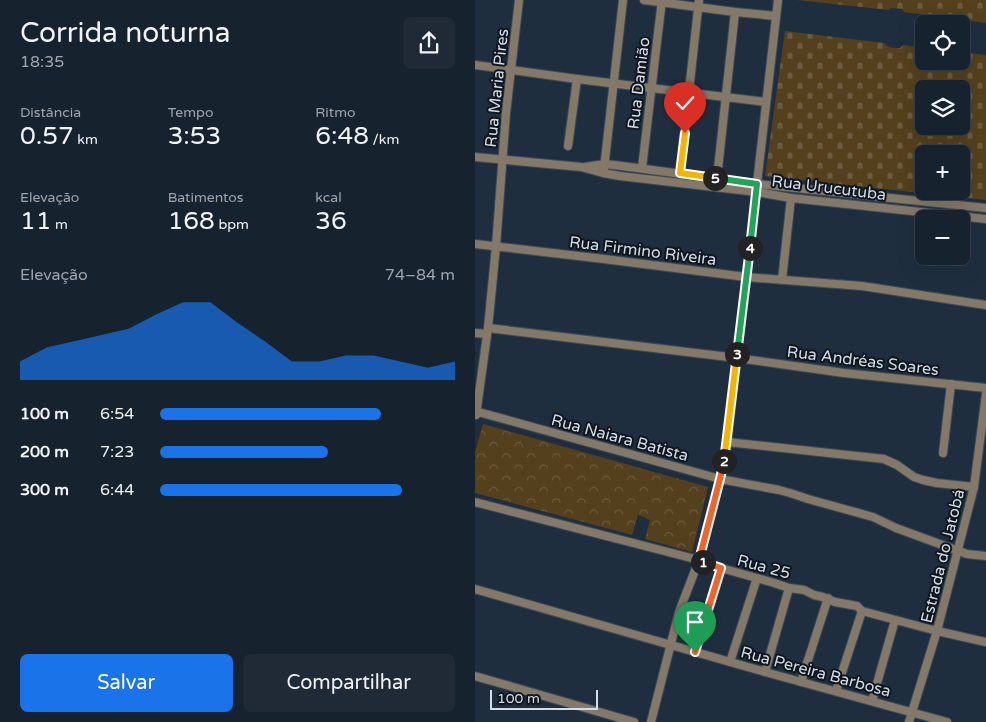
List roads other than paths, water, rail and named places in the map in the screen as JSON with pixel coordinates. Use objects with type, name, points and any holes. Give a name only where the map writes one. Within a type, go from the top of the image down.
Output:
[{"type":"street","name":"Rua Maria Pires","points":[[475,413],[488,331],[510,70],[519,0]]},
{"type":"street","points":[[603,173],[623,0]]},
{"type":"street","points":[[644,0],[699,4],[735,12],[777,16]]},
{"type":"street","points":[[651,722],[679,612],[699,560],[720,479],[727,442],[778,0]]},
{"type":"street","name":"Rua Damião","points":[[642,168],[662,1]]},
{"type":"street","points":[[680,173],[699,4]]},
{"type":"street","points":[[717,178],[735,12]]},
{"type":"street","points":[[475,64],[577,79],[766,102]]},
{"type":"street","points":[[568,146],[577,79]]},
{"type":"street","name":"Rua Urucutuba","points":[[475,157],[581,167],[620,176],[986,208]]},
{"type":"street","name":"Rua Urucutuba","points":[[581,167],[605,164],[642,168],[717,178],[791,198],[986,219]]},
{"type":"street","points":[[782,280],[791,198]]},
{"type":"street","name":"Rua Firmino Riveira","points":[[475,244],[746,278],[862,286],[986,305]]},
{"type":"street","points":[[475,333],[488,331]]},
{"type":"street","name":"Rua Andréas Soares","points":[[488,331],[986,388]]},
{"type":"street","points":[[943,453],[951,384]]},
{"type":"street","name":"Estrada do Jatobá","points":[[909,722],[937,631],[974,487],[986,394]]},
{"type":"street","name":"Rua Naiara Batista","points":[[475,413],[720,479],[779,490],[808,500],[873,517],[896,528],[967,554],[986,556]]},
{"type":"street","points":[[727,442],[884,459],[897,465],[914,477],[923,480],[974,487]]},
{"type":"street","name":"Rua 25","points":[[475,502],[699,560],[789,588],[804,590],[814,596],[857,606],[862,612],[986,642]]},
{"type":"street","points":[[695,652],[721,568]]},
{"type":"street","points":[[730,662],[757,578]]},
{"type":"street","points":[[765,672],[789,588]]},
{"type":"street","name":"Rua Pereira Barbosa","points":[[475,589],[947,722]]},
{"type":"street","points":[[801,682],[828,598]]},
{"type":"street","points":[[836,691],[862,612]]},
{"type":"street","points":[[872,701],[895,620]]},
{"type":"street","points":[[475,676],[634,722]]}]
